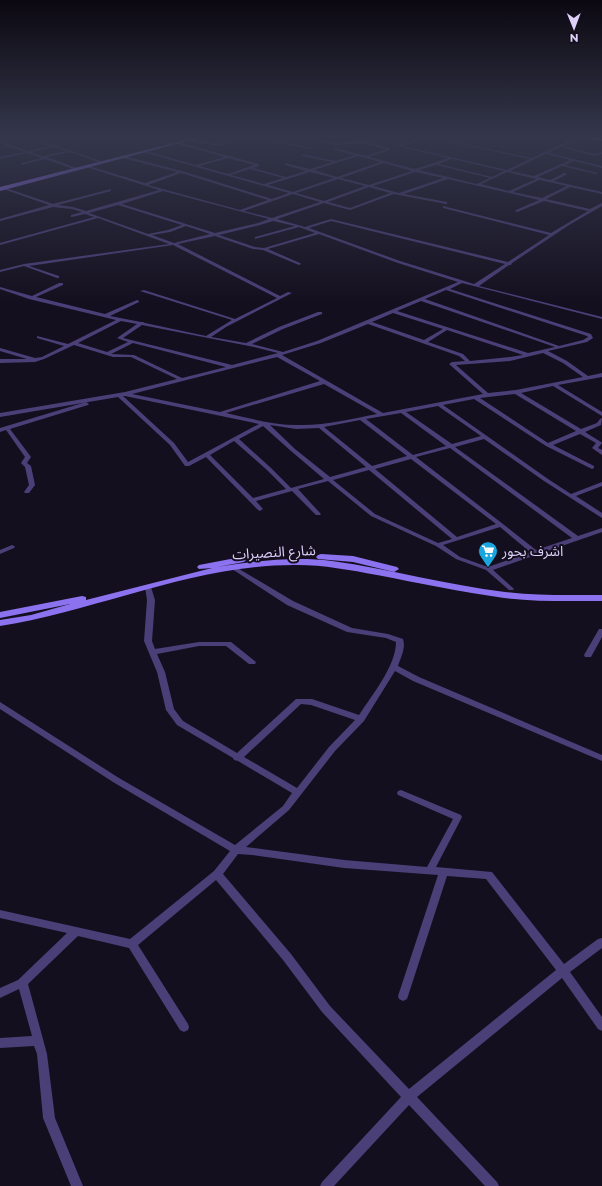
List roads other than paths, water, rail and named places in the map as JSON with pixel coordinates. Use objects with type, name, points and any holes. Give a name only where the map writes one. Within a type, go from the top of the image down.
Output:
[{"type":"main road","name":"شارع النصيرات","points":[[0,615],[82,599],[178,572],[223,562],[277,556],[353,559],[396,569],[511,589],[552,592],[602,591]]},
{"type":"main road","name":"شارع النصيرات","points":[[0,623],[31,618],[177,579],[234,568],[297,562],[331,564],[506,595],[552,598],[602,598]]},
{"type":"street","points":[[17,193],[54,206],[74,208],[174,244],[280,298]]},
{"type":"street","points":[[0,220],[98,193]]},
{"type":"street","points":[[72,216],[88,213],[152,193]]},
{"type":"street","points":[[175,193],[306,228],[399,262],[475,286],[602,318]]},
{"type":"street","points":[[250,193],[271,200]]},
{"type":"street","points":[[240,211],[291,193]]},
{"type":"street","points":[[293,193],[350,209],[393,193]]},
{"type":"street","points":[[0,271],[24,265],[174,244],[274,220],[348,193]]},
{"type":"street","points":[[396,193],[445,205],[553,235]]},
{"type":"street","points":[[515,193],[589,210]]},
{"type":"street","points":[[517,211],[555,193]]},
{"type":"street","points":[[118,204],[216,234],[254,248],[264,249],[299,264]]},
{"type":"street","points":[[475,286],[589,210],[602,204]]},
{"type":"street","points":[[0,244],[97,217]]},
{"type":"street","points":[[306,228],[332,220],[510,264]]},
{"type":"street","points":[[148,234],[169,231],[186,225]]},
{"type":"street","points":[[256,238],[299,227]]},
{"type":"street","points":[[264,249],[319,233]]},
{"type":"street","points":[[24,265],[57,277]]},
{"type":"street","points":[[0,415],[122,394],[280,354],[318,342],[394,312],[462,282]]},
{"type":"street","points":[[31,298],[62,284]]},
{"type":"street","points":[[0,288],[31,298],[122,319],[248,344],[280,354],[324,382],[383,415]]},
{"type":"street","points":[[446,289],[589,335],[591,338],[585,341],[557,346],[510,359],[452,364],[486,396]]},
{"type":"street","points":[[142,291],[235,320]]},
{"type":"street","points":[[207,337],[235,320],[290,293]]},
{"type":"street","points":[[422,300],[557,346]]},
{"type":"street","points":[[107,315],[137,301]]},
{"type":"street","points":[[394,312],[526,354]]},
{"type":"street","points":[[248,344],[281,328],[320,313]]},
{"type":"street","points":[[0,361],[35,360],[49,356],[122,319]]},
{"type":"street","points":[[368,322],[461,355],[468,362]]},
{"type":"street","points":[[143,323],[119,338],[230,366]]},
{"type":"street","points":[[424,342],[446,329]]},
{"type":"street","points":[[39,337],[107,354],[132,356],[180,379]]},
{"type":"street","points":[[107,354],[132,342]]},
{"type":"street","points":[[0,349],[35,360]]},
{"type":"street","points":[[543,351],[564,362],[587,378]]},
{"type":"street","points":[[122,394],[183,407],[222,413],[264,423],[296,427],[320,426],[439,404],[516,392],[602,375]]},
{"type":"street","points":[[222,413],[324,382]]},
{"type":"street","points":[[554,385],[602,414]]},
{"type":"street","points":[[516,392],[599,443],[595,448],[602,453]]},
{"type":"street","points":[[122,394],[172,444],[187,465],[264,423]]},
{"type":"street","points":[[0,430],[101,398]]},
{"type":"street","points":[[476,398],[548,444],[592,467]]},
{"type":"street","points":[[439,404],[602,516]]},
{"type":"street","points":[[402,411],[577,538]]},
{"type":"street","points":[[361,418],[409,456],[501,524],[535,553]]},
{"type":"street","points":[[548,444],[599,424],[602,420]]},
{"type":"street","points":[[264,423],[293,450],[373,515],[438,545],[458,558],[488,569],[511,589]]},
{"type":"street","points":[[320,426],[456,539]]},
{"type":"street","points":[[7,428],[28,458],[24,463],[28,466],[32,485],[27,492]]},
{"type":"street","points":[[252,500],[409,456],[485,437]]},
{"type":"street","points":[[235,440],[269,468],[318,514]]},
{"type":"street","points":[[206,454],[260,509]]},
{"type":"street","points":[[571,496],[602,484]]},
{"type":"street","points":[[438,545],[501,524]]},
{"type":"street","points":[[488,569],[602,530]]},
{"type":"street","points":[[0,552],[12,547]]},
{"type":"street","points":[[132,944],[217,874],[236,850],[286,808],[332,749],[361,719],[394,667],[400,649],[400,641],[388,636],[350,630],[290,603],[234,568]]},
{"type":"street","points":[[148,587],[151,600],[148,641],[161,672],[170,710],[180,723],[297,792]]},
{"type":"street","points":[[588,655],[602,631]]},
{"type":"street","points":[[153,652],[199,644],[228,644],[252,662]]},
{"type":"street","points":[[394,667],[416,679],[602,758]]},
{"type":"street","points":[[237,758],[299,702],[312,702],[361,719]]},
{"type":"street","points":[[0,705],[116,780],[236,850],[344,864],[489,875],[563,971],[602,1026]]},
{"type":"street","points":[[401,793],[458,817],[430,870]]},
{"type":"street","points":[[403,996],[444,872]]},
{"type":"street","points":[[217,874],[287,957],[326,1009],[492,1186]]},
{"type":"street","points":[[0,914],[132,944],[184,1027]]},
{"type":"street","points":[[0,992],[22,984],[75,932]]},
{"type":"street","points":[[326,1186],[409,1097],[563,971],[602,942]]},
{"type":"street","points":[[22,984],[42,1054],[49,1118],[77,1186]]},
{"type":"street","points":[[0,1043],[38,1041]]},
{"type":"place","name":"اشرف بحور","points":[[488,568]]}]
